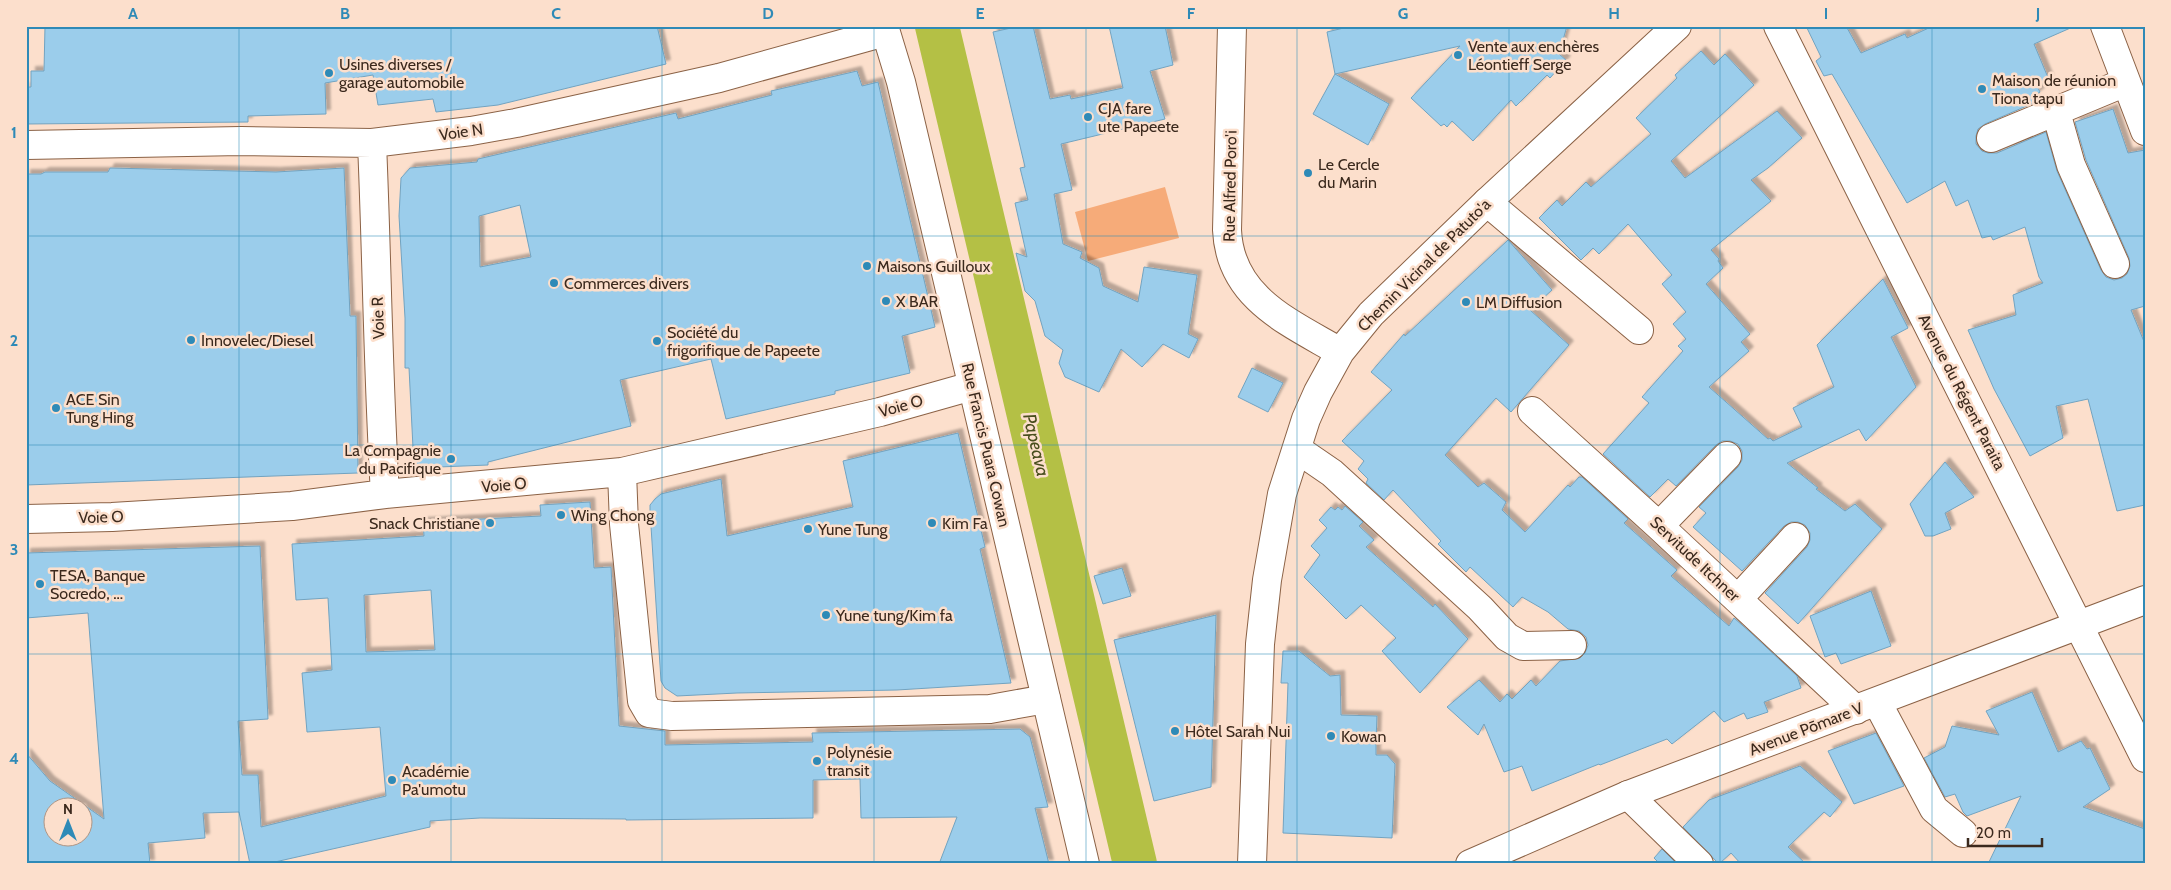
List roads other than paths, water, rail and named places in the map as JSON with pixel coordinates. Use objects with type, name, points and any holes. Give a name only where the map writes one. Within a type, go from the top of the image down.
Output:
[{"type":"street","name":"Rue Alfred Poro'i","points":[[1232,26],[1228,242],[1234,267],[1252,294],[1268,308],[1340,352]]},
{"type":"street","name":"Chemin Vicinal de Patuto'a","points":[[1252,864],[1256,721],[1263,612],[1282,494],[1310,410],[1340,352],[1371,314],[1487,202],[1677,26]]},
{"type":"street","name":"Avenue du Régent Paraita","points":[[1778,26],[2145,758]]},
{"type":"street","points":[[2105,26],[2145,130]]},
{"type":"street","name":"Voie N","points":[[26,144],[241,140],[372,143],[470,131],[516,124],[719,78],[884,29]]},
{"type":"street","name":"Rue Francis Puara Cowan","points":[[884,29],[903,91],[1085,864]]},
{"type":"street","points":[[1991,138],[2126,82]]},
{"type":"street","points":[[2056,112],[2072,165],[2115,264]]},
{"type":"street","name":"Voie R","points":[[372,143],[379,337],[379,393],[385,494]]},
{"type":"street","points":[[1487,202],[1640,330]]},
{"type":"street","name":"Voie O","points":[[26,519],[112,517],[292,506],[385,494],[554,480],[622,472],[880,412],[972,386]]},
{"type":"street","name":"Servitude Itchner","points":[[1532,411],[1738,598],[1866,706],[1934,809],[1963,833]]},
{"type":"street","points":[[1297,449],[1332,473],[1480,608],[1507,637],[1523,646],[1572,644]]},
{"type":"street","points":[[1659,526],[1727,456]]},
{"type":"street","points":[[622,472],[624,524],[642,701],[649,712],[672,716],[990,709],[1046,699]]},
{"type":"street","points":[[1738,598],[1794,537]]},
{"type":"street","name":"Avenue Pōmare V","points":[[1479,862],[1628,795],[2145,600]]},
{"type":"street","points":[[1628,795],[1699,864]]},
{"type":"waterway","name":"Papeava","points":[[937,26],[1135,864]]},
{"type":"place","name":"Vente aux enchères Léontieff Serge","points":[[1458,55]]},
{"type":"place","name":"Usines diverses / garage automobile","points":[[329,73]]},
{"type":"place","name":"Maison de réunion Tiona tapu","points":[[1982,89]]},
{"type":"place","name":"CJA fare ute Papeete","points":[[1088,117]]},
{"type":"place","name":"Le Cercle du Marin","points":[[1308,173]]},
{"type":"place","name":"Maisons Guilloux","points":[[867,266]]},
{"type":"place","name":"Commerces divers","points":[[554,283]]},
{"type":"place","name":"X BAR","points":[[886,301]]},
{"type":"place","name":"LM Diffusion","points":[[1466,302]]},
{"type":"place","name":"Innovelec/Diesel","points":[[191,340]]},
{"type":"place","name":"Société du frigorifique de Papeete","points":[[657,341]]},
{"type":"place","name":"ACE Sin Tung Hing","points":[[56,408]]},
{"type":"place","name":"La Compagnie du Pacifique","points":[[451,459]]},
{"type":"place","name":"Wing Chong","points":[[561,515]]},
{"type":"place","name":"Snack Christiane","points":[[490,523]]},
{"type":"place","name":"Kim Fa","points":[[932,523]]},
{"type":"place","name":"Yune Tung","points":[[808,529]]},
{"type":"place","name":"TESA, Banque Socredo, ...","points":[[40,584]]},
{"type":"place","name":"Yune tung/Kim fa","points":[[826,615]]},
{"type":"place","name":"Hôtel Sarah Nui","points":[[1175,731]]},
{"type":"place","name":"Kowan","points":[[1331,736]]},
{"type":"place","name":"Polynésie transit","points":[[817,761]]},
{"type":"place","name":"Académie Pa'umotu","points":[[392,780]]}]
